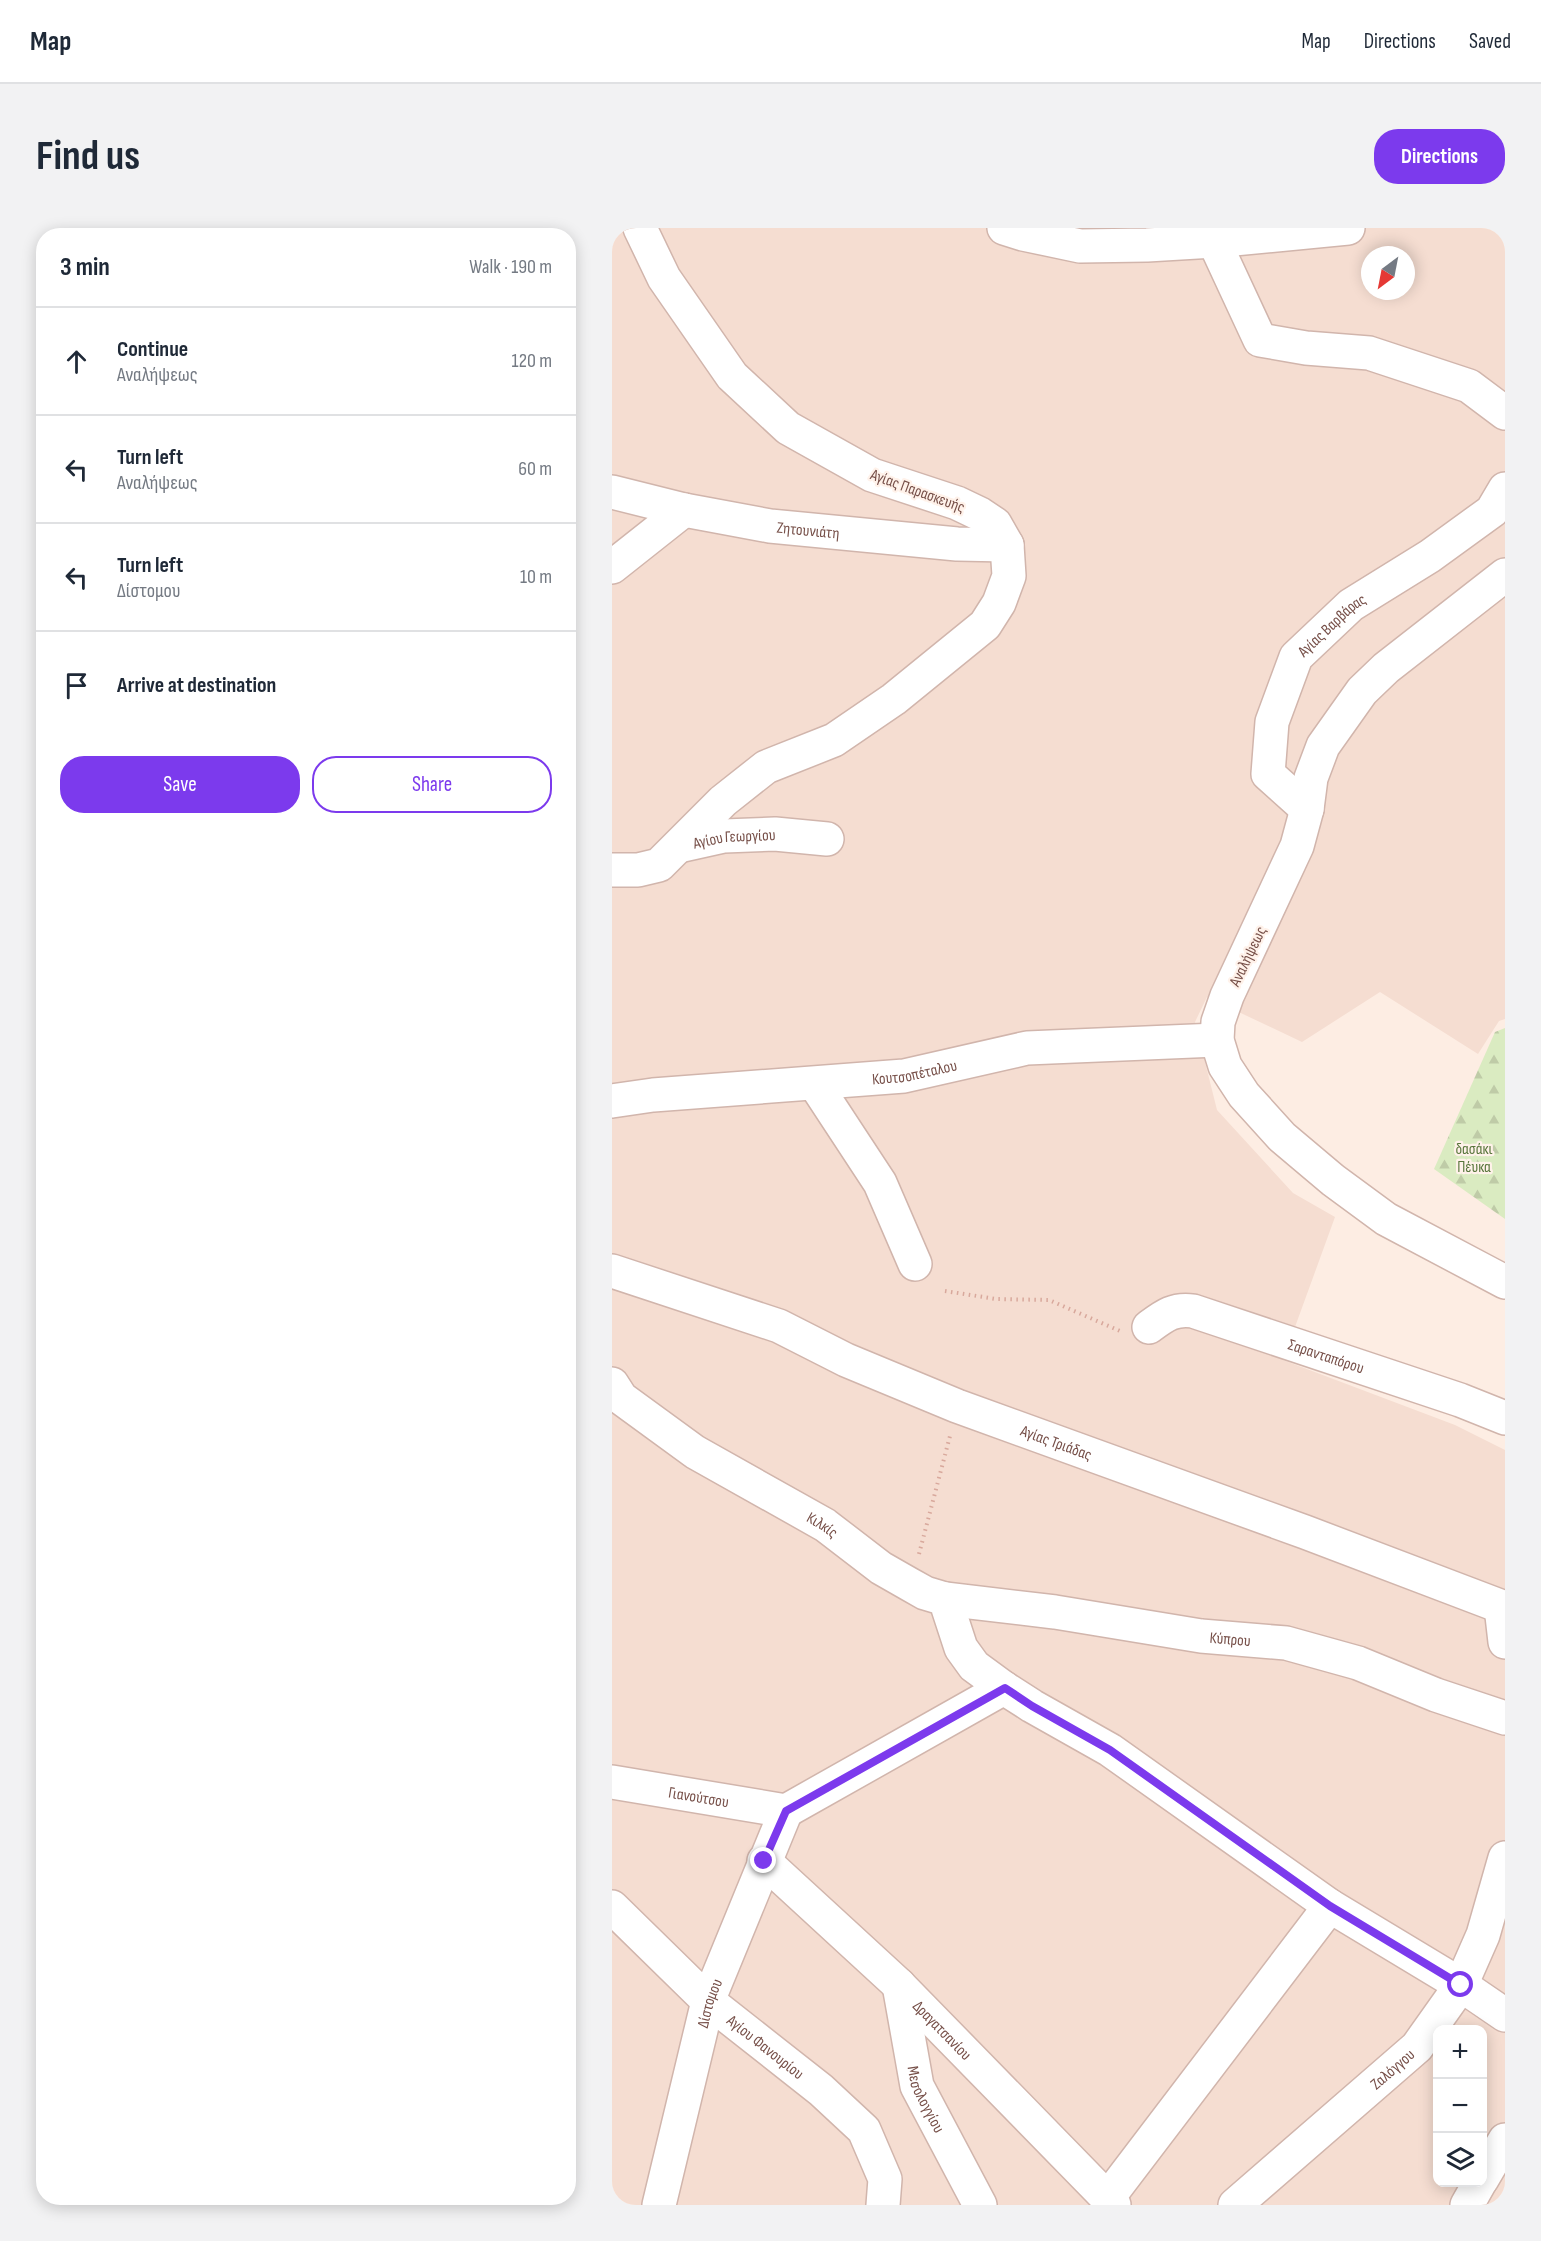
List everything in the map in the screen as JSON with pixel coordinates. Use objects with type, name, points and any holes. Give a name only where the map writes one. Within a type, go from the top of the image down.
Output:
[{"type":"street","name":"Αγίας Παρασκευής","points":[[640,228],[664,278],[732,376],[788,428],[872,475],[957,503],[980,514],[995,524],[1007,545]]},
{"type":"street","points":[[1004,228],[1080,246],[1214,241],[1348,228]]},
{"type":"street","points":[[1214,241],[1260,340],[1306,348],[1369,353],[1469,386],[1505,413]]},
{"type":"street","name":"Αγίας Βαρβάρας","points":[[1306,809],[1268,774],[1272,722],[1296,657],[1351,605],[1430,556],[1492,511],[1505,489]]},
{"type":"street","name":"Ζητουνιάτη","points":[[612,492],[684,510],[770,526],[957,544],[1007,545]]},
{"type":"street","points":[[612,567],[684,510]]},
{"type":"street","points":[[679,846],[723,801],[766,768],[834,740],[894,699],[985,625],[999,603],[1009,576],[1007,545]]},
{"type":"street","name":"Αναλήψεως","points":[[1505,575],[1412,646],[1362,691],[1323,746],[1311,778],[1297,846],[1227,996],[1218,1022],[1217,1040],[1225,1066],[1244,1095],[1282,1137],[1316,1166],[1386,1219],[1505,1282]]},
{"type":"street","name":"Αγίου Γεωργίου","points":[[612,870],[638,870],[659,865],[679,846],[724,836],[775,834],[827,839]]},
{"type":"street","name":"Κουτσοπέταλου","points":[[612,1101],[653,1095],[904,1076],[1027,1048],[1217,1040]]},
{"type":"street","points":[[815,1084],[880,1184],[915,1264]]},
{"type":"street","name":"Αγίας Τριάδας","points":[[612,1271],[778,1326],[846,1360],[957,1406],[1305,1532],[1503,1608]]},
{"type":"street","name":"Σαρανταπόρου","points":[[1149,1327],[1170,1312],[1181,1309],[1193,1311],[1460,1400],[1505,1418]]},
{"type":"street","name":"Κιλκίς","points":[[612,1384],[621,1398],[695,1452],[825,1525],[882,1568],[909,1584],[925,1593],[945,1599]]},
{"type":"street","points":[[945,1599],[961,1648],[974,1666],[1032,1706],[1110,1750],[1330,1906],[1461,1985],[1505,2015]]},
{"type":"street","name":"Κύπρου","points":[[945,1599],[1055,1612],[1201,1636],[1286,1643],[1358,1663],[1436,1695],[1505,1718]]},
{"type":"street","points":[[1503,1608],[1505,1642]]},
{"type":"street","points":[[786,1811],[1005,1688]]},
{"type":"street","name":"Γιανούτσου","points":[[612,1782],[786,1811]]},
{"type":"street","name":"Δίστομου","points":[[659,2205],[708,2001],[786,1811]]},
{"type":"street","name":"Ζαλόγγου","points":[[1235,2205],[1417,2047],[1461,1985],[1483,1935],[1505,1858]]},
{"type":"street","name":"Δραγατσανίου","points":[[764,1861],[899,1985],[1110,2202]]},
{"type":"street","points":[[1110,2202],[1330,1906]]},
{"type":"street","name":"Αγίου Φανουρίου","points":[[612,1907],[708,2001],[821,2090],[864,2130],[885,2179],[883,2205]]},
{"type":"street","name":"Μεσολογγίου","points":[[899,1985],[917,2086],[980,2205]]},
{"type":"street","points":[[1487,2170],[1505,2139]]},
{"type":"street","points":[[1467,2205],[1478,2187]]},
{"type":"path","points":[[945,1291],[996,1299],[1049,1300],[1125,1333],[1149,1327]]},
{"type":"path","points":[[909,1584],[915,1569],[957,1406]]},
{"type":"shaded area","points":[[612,228],[1505,228],[1505,1019],[1499,1021],[1478,1054],[1380,992],[1302,1042],[1207,997],[1195,1022],[1217,1110],[1293,1193],[1335,1217],[1283,1360],[1455,1425],[1505,1450],[1505,2205],[612,2205]]},
{"type":"green space","name":"δασάκι Πέυκα","points":[[1505,1028],[1505,1219],[1434,1169],[1495,1032]]},
{"type":"route","points":[[764,1861],[786,1811],[1005,1688],[1110,1750],[1330,1906],[1461,1985]]}]
